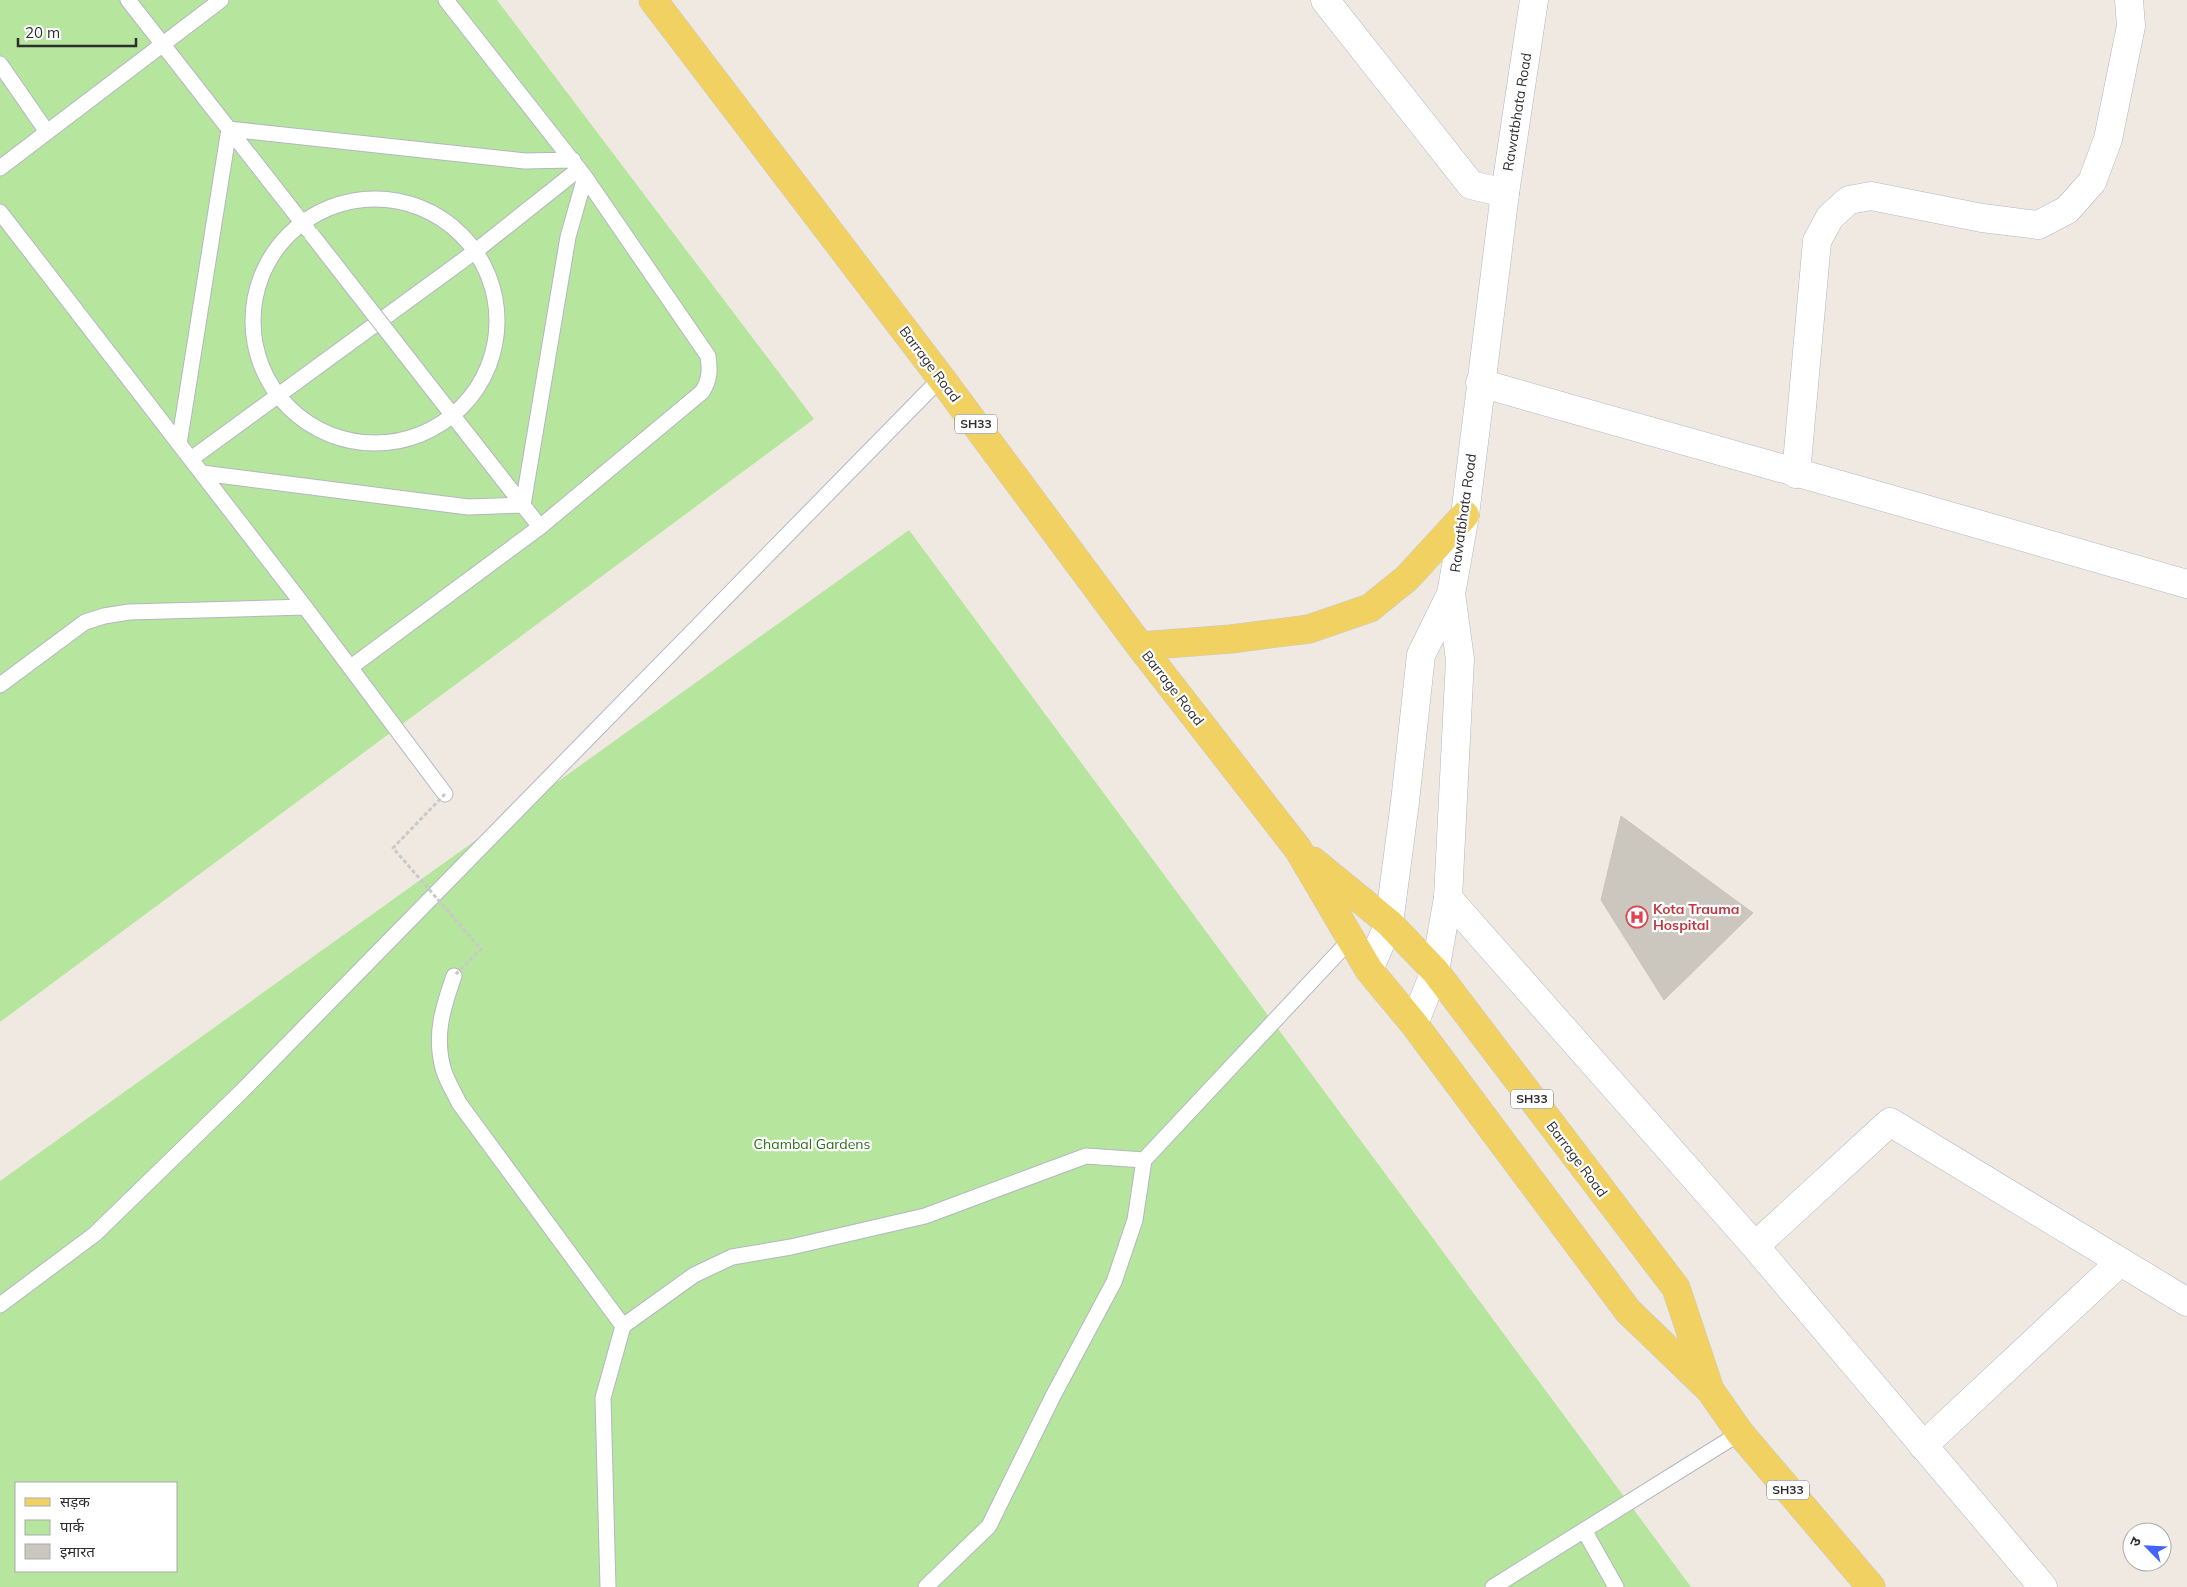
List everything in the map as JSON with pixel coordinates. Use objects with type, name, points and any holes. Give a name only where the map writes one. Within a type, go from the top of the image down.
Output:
[{"type":"main road","name":"Barrage Road","points":[[653,0],[941,378],[1140,646],[1298,849],[1369,970],[1414,1024]]},
{"type":"main road","points":[[1140,646],[1231,639],[1309,629],[1370,608],[1407,578],[1465,515]]},
{"type":"main road","name":"Barrage Road","points":[[1298,849],[1389,923],[1434,971],[1676,1288],[1710,1390]]},
{"type":"main road","name":"SH33","points":[[1414,1024],[1628,1311],[1710,1390],[1740,1433],[1871,1587]]},
{"type":"street","points":[[1325,0],[1470,185],[1505,192]]},
{"type":"street","name":"Rawatbhata Road","points":[[1414,1024],[1434,971],[1448,898],[1460,659],[1451,594],[1465,515],[1505,192],[1534,0]]},
{"type":"street","points":[[1796,474],[1817,241],[1830,217],[1849,200],[1871,196],[1982,218],[2038,224],[2067,210],[2092,182],[2108,139],[2132,26],[2129,0]]},
{"type":"street","points":[[1480,383],[2187,584]]},
{"type":"street","points":[[1369,970],[1389,923],[1422,655],[1451,594]]},
{"type":"street","points":[[1448,898],[1755,1246],[2043,1587]]},
{"type":"street","points":[[1755,1246],[1890,1122],[2187,1302]]},
{"type":"street","points":[[1924,1446],[2120,1262]]},
{"type":"lane","points":[[128,0],[540,527]]},
{"type":"lane","points":[[0,168],[221,0]]},
{"type":"lane","points":[[351,666],[540,527],[702,392],[708,382],[710,370],[708,356],[579,169],[446,0]]},
{"type":"lane","points":[[0,64],[47,132]]},
{"type":"lane","points":[[229,129],[526,161],[579,169]]},
{"type":"lane","points":[[179,444],[229,129]]},
{"type":"lane","points":[[191,459],[477,250],[579,169]]},
{"type":"lane","points":[[523,505],[579,169]]},
{"type":"lane","points":[[365,198],[398,200],[439,219],[455,229],[477,250],[489,278],[497,308],[496,336],[486,370],[473,398],[455,417],[420,437],[393,443],[367,443],[337,436],[312,424],[278,396],[263,370],[256,338],[253,315],[256,292],[264,270],[274,254],[302,222],[342,203],[365,198]]},
{"type":"lane","points":[[0,212],[306,607],[445,794]]},
{"type":"lane","points":[[0,1306],[95,1234],[240,1092],[941,378]]},
{"type":"lane","points":[[202,472],[468,507],[523,505]]},
{"type":"lane","points":[[0,685],[85,622],[104,616],[129,612],[306,607]]},
{"type":"lane","points":[[926,1587],[989,1526],[1053,1396],[1114,1282],[1135,1220],[1144,1160],[1351,939]]},
{"type":"lane","points":[[454,976],[441,1011],[438,1030],[443,1068],[459,1103],[623,1326]]},
{"type":"lane","points":[[608,1587],[603,1398],[623,1326],[694,1275],[732,1257],[791,1247],[925,1216],[1086,1156],[1144,1160]]},
{"type":"lane","points":[[1494,1587],[1740,1433]]},
{"type":"lane","points":[[1584,1530],[1616,1587]]},
{"type":"path","points":[[445,794],[392,848],[481,948],[454,976]]},
{"type":"green space","points":[[0,0],[497,0],[814,419],[0,1022]]},
{"type":"green space","name":"Chambal Gardens","points":[[909,530],[1691,1587],[0,1587],[0,1181]]},
{"type":"building","points":[[1621,816],[1753,913],[1664,1000],[1601,900]]},
{"type":"place","name":"Kota Trauma Hospital","points":[[1637,917]]}]
